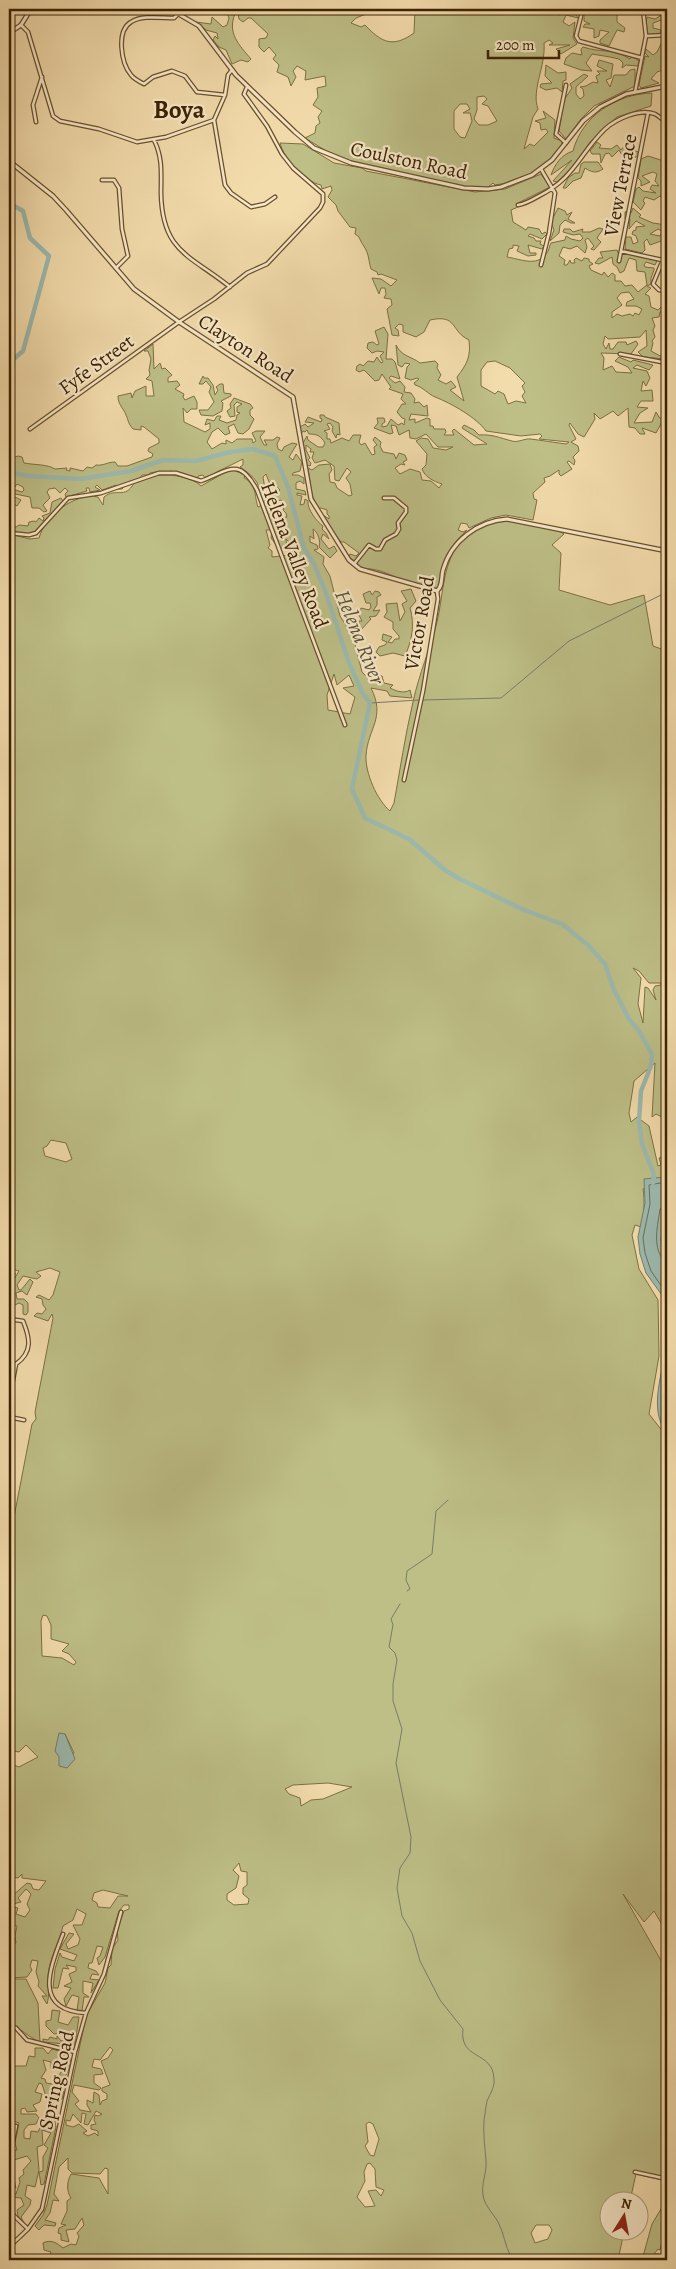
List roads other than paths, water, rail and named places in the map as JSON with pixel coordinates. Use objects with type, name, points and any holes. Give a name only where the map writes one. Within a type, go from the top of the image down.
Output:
[{"type":"street","points":[[9,33],[21,24],[31,9]]},
{"type":"street","name":"Coulston Road","points":[[170,9],[203,30],[232,70],[304,141],[325,154],[351,164],[474,189],[488,189],[516,183],[541,170],[552,160],[583,121],[600,106],[617,97],[667,86]]},
{"type":"street","points":[[635,92],[646,36],[643,9]]},
{"type":"street","points":[[582,12],[576,36],[579,41],[642,58]]},
{"type":"street","points":[[179,13],[174,18],[133,21],[126,26],[122,40],[125,61],[131,75],[144,84],[153,77],[172,71],[179,72],[186,76],[197,92],[225,95]]},
{"type":"street","points":[[21,24],[28,32],[53,116],[60,122],[99,129],[137,142],[154,140],[214,120]]},
{"type":"street","points":[[646,36],[667,35]]},
{"type":"street","points":[[232,70],[228,75],[225,95],[214,120],[225,185],[231,192],[252,207],[265,204],[275,197]]},
{"type":"street","points":[[36,122],[34,106],[42,76]]},
{"type":"street","points":[[566,85],[556,134],[566,143]]},
{"type":"street","name":"Fyfe Street","points":[[30,429],[179,322],[248,274],[266,264],[316,214],[324,197],[282,154],[267,126],[246,99],[244,94],[248,86]]},
{"type":"street","points":[[518,205],[553,189],[578,165],[608,126],[632,115],[648,113],[654,114],[667,123]]},
{"type":"street","name":"View Terrace","points":[[619,262],[648,113]]},
{"type":"street","points":[[9,119],[12,133],[9,134]]},
{"type":"street","points":[[154,140],[160,152],[163,216],[168,234],[180,251],[230,287]]},
{"type":"street","name":"Clayton Road","points":[[9,161],[59,203],[134,290],[293,397],[311,499],[353,565]]},
{"type":"street","points":[[541,170],[555,193],[549,232],[541,265]]},
{"type":"street","points":[[102,180],[114,180],[119,188],[122,229],[128,256],[115,269]]},
{"type":"street","points":[[667,250],[653,279],[655,288],[667,291]]},
{"type":"street","points":[[622,251],[662,260]]},
{"type":"street","points":[[620,354],[667,363]]},
{"type":"street","name":"Helena Valley Road","points":[[9,533],[29,536],[36,533],[68,498],[102,493],[159,473],[176,473],[201,481],[232,467],[241,468],[250,477],[257,490],[346,725]]},
{"type":"street","points":[[384,498],[394,498],[406,508],[406,512],[398,523],[399,529],[396,534],[385,540],[380,549],[369,545],[353,565],[360,569],[437,592]]},
{"type":"street","name":"Victor Road","points":[[404,780],[423,691],[438,599],[437,592],[441,586],[444,566],[459,541],[474,529],[501,519],[518,520],[667,551]]},
{"type":"street","points":[[9,1285],[13,1274]]},
{"type":"street","points":[[9,1320],[23,1321],[29,1339],[29,1350],[23,1359],[16,1364],[9,1364]]},
{"type":"street","points":[[9,1401],[16,1364]]},
{"type":"street","points":[[9,1416],[24,1420]]},
{"type":"street","name":"Spring Road","points":[[9,2248],[28,2229],[42,2209],[75,2052],[86,2013],[104,1974],[121,1912]]},
{"type":"street","points":[[63,1934],[49,1978],[50,1996],[59,2007],[86,2013]]},
{"type":"street","points":[[9,2026],[16,2028],[27,2040],[75,2052]]},
{"type":"street","points":[[9,2160],[16,2126]]},
{"type":"street","points":[[635,2172],[667,2179]]},
{"type":"street","points":[[9,2211],[28,2229]]},
{"type":"water","points":[[665,1177],[666,1193],[661,1240],[667,1258],[667,1309],[664,1298],[646,1273],[640,1254],[638,1237],[645,1203],[644,1179]]},
{"type":"water","points":[[667,1342],[667,1433],[661,1423],[657,1401]]},
{"type":"water","points":[[59,1733],[65,1734],[75,1759],[67,1768],[59,1766],[59,1757],[55,1751]]},
{"type":"waterway","name":"Helena River","points":[[9,203],[23,211],[30,238],[49,256],[23,351],[9,363]]},
{"type":"waterway","name":"Helena River","points":[[9,472],[28,476],[81,479],[131,471],[163,460],[196,461],[230,452],[253,449],[275,456],[288,487],[304,548],[314,564],[326,593],[349,663],[363,694],[370,703],[352,789],[365,818],[409,839],[445,870],[458,878],[524,910],[562,924],[588,945],[605,964],[614,990],[629,1019],[639,1031],[652,1054],[651,1066],[641,1091],[639,1121],[642,1144],[654,1175],[653,1183]]},
{"type":"waterway","points":[[423,700],[501,698],[569,641],[667,592]]},
{"type":"waterway","points":[[370,703],[419,700]]},
{"type":"waterway","points":[[407,1591],[410,1589],[406,1580],[407,1571],[432,1554],[436,1511],[448,1500]]},
{"type":"waterway","points":[[400,1604],[391,1619],[393,1625],[389,1647],[395,1653],[397,1660],[393,1684],[393,1701],[402,1729],[396,1763],[411,1837],[410,1853],[400,1868],[397,1888],[402,1916],[412,1933],[420,1961],[440,2000],[463,2029],[463,2039],[466,2046],[488,2063],[492,2070],[494,2085],[487,2101],[484,2120],[486,2165],[483,2195],[487,2206],[500,2226],[511,2257],[520,2260]]},
{"type":"district","name":"Boya","points":[[179,109]]}]
